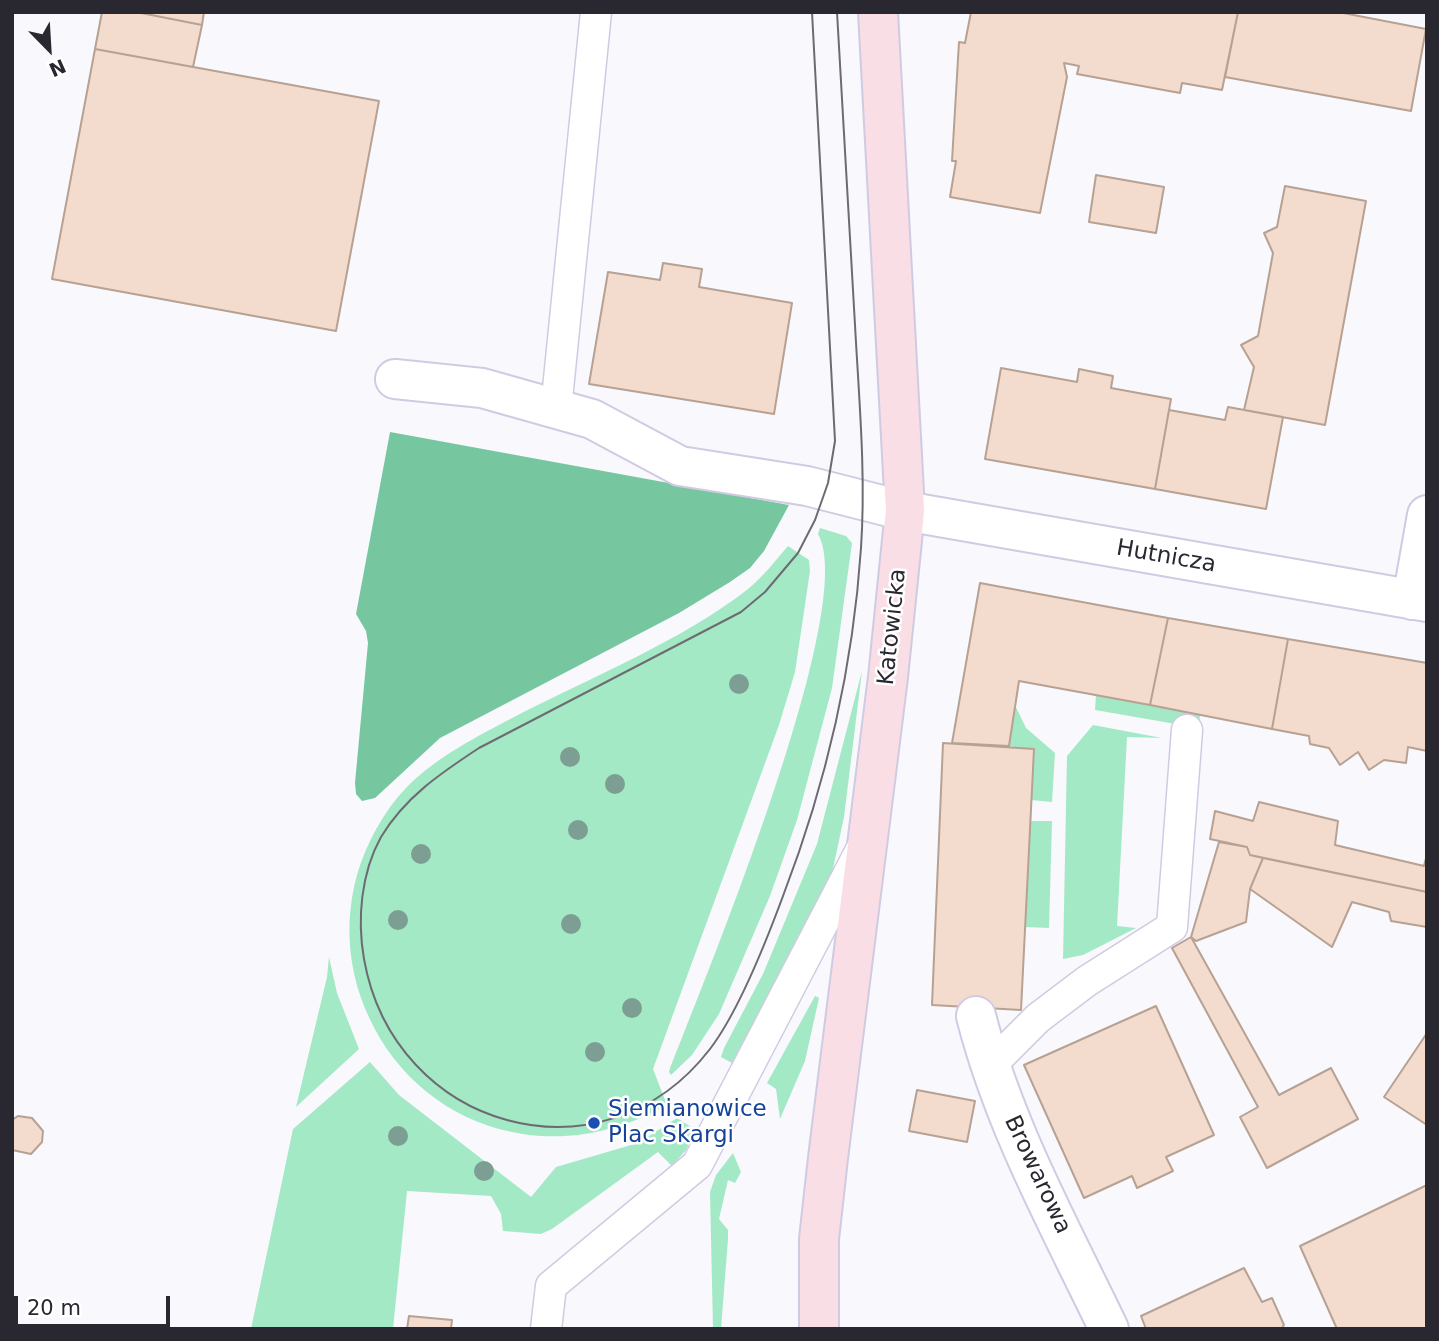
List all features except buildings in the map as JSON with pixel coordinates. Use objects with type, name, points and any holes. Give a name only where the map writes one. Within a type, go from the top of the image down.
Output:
[{"type":"main road","name":"Katowicka","points":[[800,1329],[820,1238],[905,511],[878,12]]},
{"type":"main road","name":"Katowicka","points":[[819,1329],[820,1238]]},
{"type":"street","name":"Hutnicza","points":[[395,379],[482,388],[592,419],[680,466],[807,486],[905,511],[1419,601]]},
{"type":"street","points":[[1419,601],[1427,515]]},
{"type":"street","name":"Browarowa","points":[[976,1016],[989,1068],[1019,1139],[1109,1329]]},
{"type":"lane","points":[[556,409],[596,12]]},
{"type":"lane","points":[[989,1068],[1038,1018],[1087,981],[1172,927],[1186,730]]},
{"type":"lane","points":[[546,1329],[551,1286],[691,1173],[718,1128],[867,838]]},
{"type":"green space","points":[[390,432],[789,505],[764,551],[750,568],[730,582],[679,613],[440,738],[375,798],[362,801],[356,794],[355,783],[368,643],[366,631],[356,614]]},
{"type":"green space","points":[[820,528],[846,536],[852,543],[832,688],[797,820],[770,896],[719,1014],[692,1055],[671,1075],[669,1072],[713,961],[772,797],[798,713],[817,636],[825,574],[818,534]]},
{"type":"green space","points":[[788,546],[809,560],[810,571],[795,672],[779,725],[653,1069],[667,1105],[646,1116],[603,1131],[580,1135],[535,1136],[489,1126],[446,1105],[426,1092],[409,1076],[380,1039],[360,995],[352,965],[350,920],[353,890],[365,852],[376,829],[406,788],[444,757],[472,739],[695,625],[748,589]]},
{"type":"green space","points":[[862,671],[844,817],[831,878],[732,1063],[721,1057],[763,974],[817,844]]},
{"type":"green space","points":[[1096,695],[1200,715],[1199,728],[1095,710]]},
{"type":"green space","points":[[1015,705],[1026,728],[1055,753],[1052,802],[1031,800],[1033,750],[1009,746]]},
{"type":"green space","points":[[1093,725],[1162,738],[1127,737],[1117,926],[1136,928],[1083,955],[1063,959],[1067,756]]},
{"type":"green space","points":[[1030,821],[1052,821],[1049,928],[1025,927]]},
{"type":"green space","points":[[329,957],[337,993],[359,1049],[296,1107],[327,977]]},
{"type":"green space","points":[[815,996],[819,998],[805,1061],[780,1119],[776,1089],[767,1083]]},
{"type":"green space","points":[[370,1062],[399,1095],[531,1197],[556,1167],[638,1143],[677,1118],[696,1130],[686,1150],[672,1166],[658,1152],[552,1229],[541,1234],[503,1231],[501,1214],[491,1196],[407,1191],[393,1329],[251,1329],[293,1129]]},
{"type":"green space","points":[[733,1153],[741,1172],[735,1183],[728,1180],[719,1219],[728,1230],[728,1239],[721,1329],[713,1329],[710,1192],[716,1175]]},
{"type":"tram line","points":[[812,12],[835,441],[828,483],[815,520],[798,553],[765,592],[741,612],[479,748],[451,767],[401,810],[381,837],[369,866],[362,896],[362,944],[364,959],[383,1017],[416,1064],[458,1099],[508,1120],[561,1127],[615,1118],[665,1092],[710,1049],[731,1016],[760,955],[812,811],[844,682],[857,593],[863,492],[837,12]]},
{"type":"place","name":"Siemianowice Plac Skargi","points":[[594,1123]]}]
